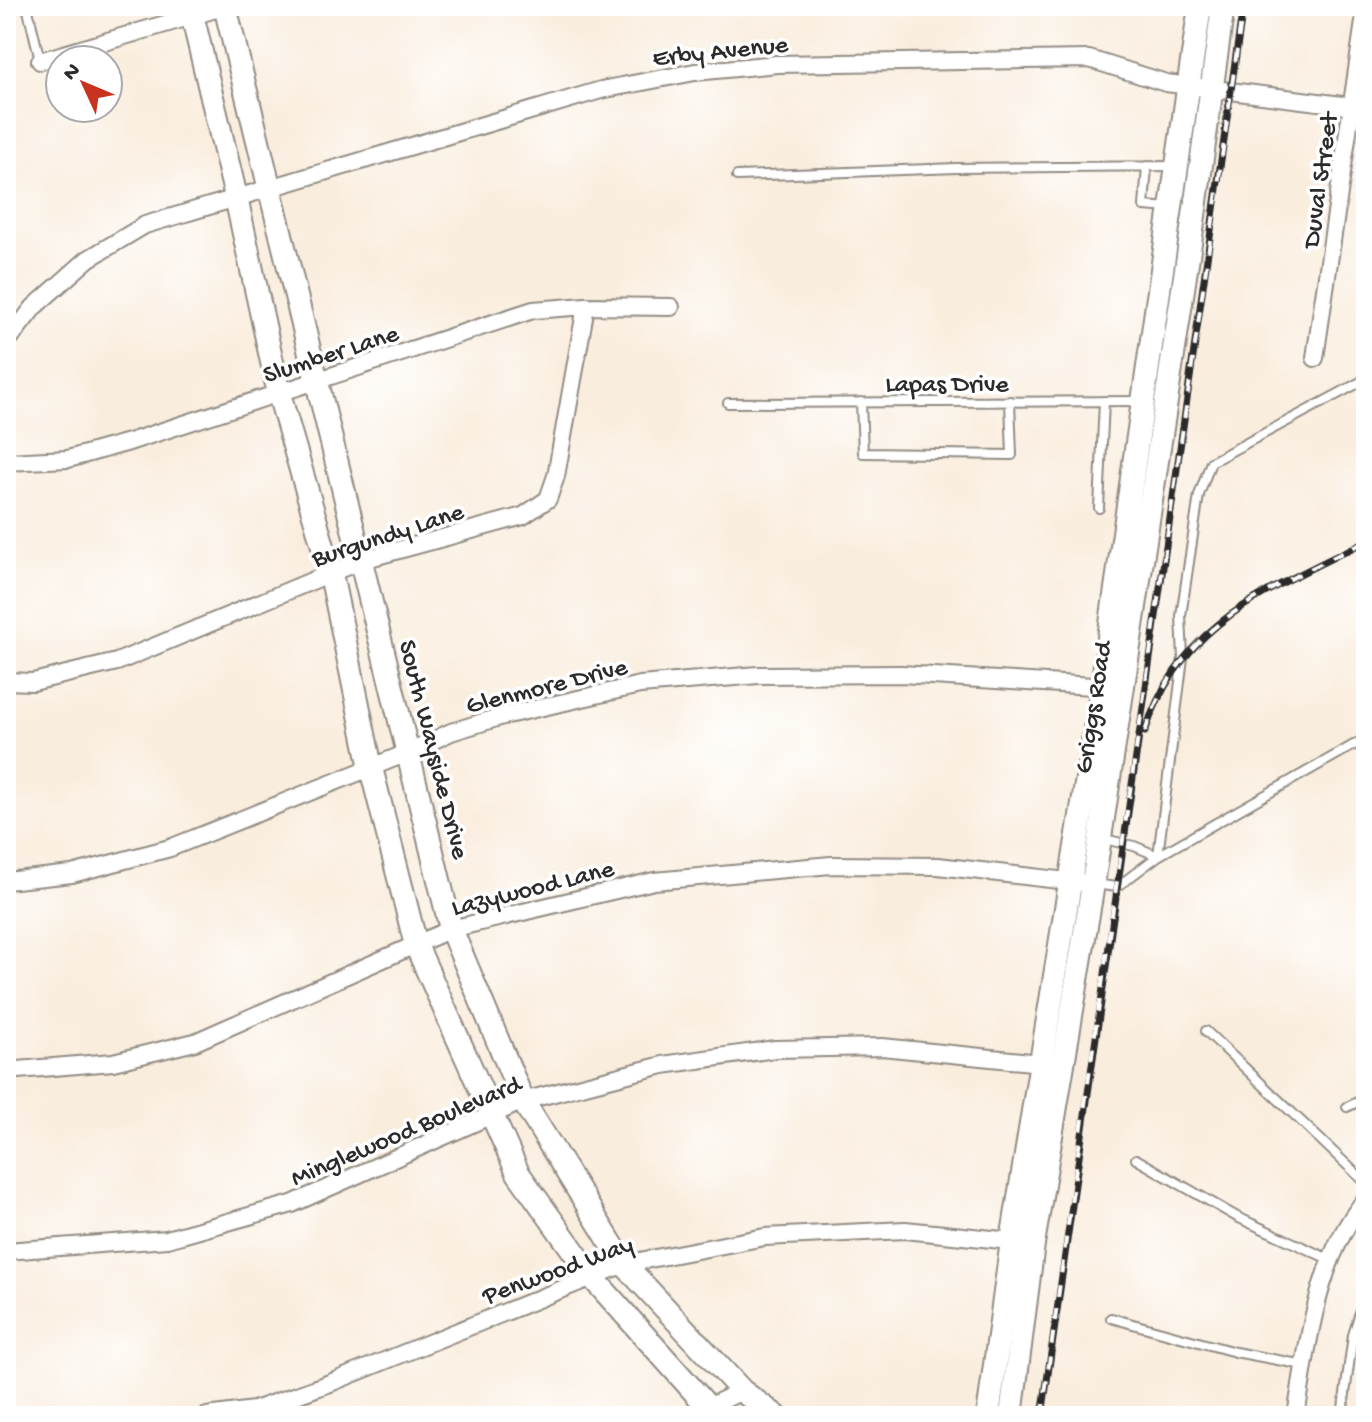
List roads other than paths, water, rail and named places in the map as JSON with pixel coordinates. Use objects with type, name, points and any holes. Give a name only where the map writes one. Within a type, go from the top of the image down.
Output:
[{"type":"main road","name":"South Wayside Drive","points":[[225,6],[451,929],[523,1101],[624,1264],[742,1391],[776,1416]]},
{"type":"main road","name":"Griggs Road","points":[[988,1416],[1023,1242],[1051,1064],[1069,881],[1112,687],[1166,401],[1200,86],[1200,6]]},
{"type":"main road","name":"Griggs Road","points":[[1051,1064],[1093,884],[1142,401],[1177,166],[1223,6]]},
{"type":"main road","points":[[191,11],[279,394],[331,574],[371,768],[416,945],[518,1173],[592,1277],[704,1413]]},
{"type":"main road","name":"Griggs Road","points":[[1011,1416],[1023,1242]]},
{"type":"street","points":[[40,61],[191,11],[225,6]]},
{"type":"street","name":"Duval Street","points":[[1315,358],[1359,108],[1366,8]]},
{"type":"street","name":"Erby Avenue","points":[[6,343],[34,307],[88,259],[145,225],[601,90],[695,72],[777,64],[1089,59],[1166,83],[1359,108]]},
{"type":"street","name":"Slumber Lane","points":[[6,462],[68,459],[129,442],[533,310],[586,306],[671,307]]},
{"type":"street","name":"Burgundy Lane","points":[[6,681],[33,682],[117,662],[362,560],[523,516],[548,499],[556,476],[586,306]]},
{"type":"street","name":"Glenmore Drive","points":[[6,881],[72,874],[170,848],[371,768],[451,732],[503,716],[640,685],[758,675],[901,674],[1112,687]]},
{"type":"street","name":"Lazywood Lane","points":[[6,1071],[113,1062],[195,1042],[451,929],[654,881],[831,865],[938,866],[1093,884]]},
{"type":"street","name":"Minglewood Boulevard","points":[[6,1251],[167,1239],[264,1212],[292,1204],[523,1101],[663,1065],[775,1049],[882,1047],[1051,1064]]},
{"type":"street","points":[[1296,1416],[1304,1365],[1331,1260],[1360,1216],[1366,1199]]},
{"type":"street","name":"Penwood Way","points":[[207,1416],[254,1410],[330,1383],[624,1264],[765,1237],[905,1230],[1023,1242]]},
{"type":"street","points":[[704,1413],[742,1391]]},
{"type":"lane","points":[[27,6],[40,61]]},
{"type":"lane","points":[[1147,166],[1144,206],[1171,208]]},
{"type":"lane","points":[[737,176],[894,169],[1177,166]]},
{"type":"lane","points":[[1158,856],[1183,658],[1181,616],[1199,495],[1211,462],[1366,379]]},
{"type":"lane","points":[[861,402],[863,453],[1012,455],[1010,401]]},
{"type":"lane","points":[[1099,508],[1104,401]]},
{"type":"lane","name":"Lapas Drive","points":[[728,403],[1166,401]]},
{"type":"lane","points":[[1093,884],[1117,887],[1158,856],[1366,738]]},
{"type":"lane","points":[[1099,838],[1134,846],[1158,856]]},
{"type":"lane","points":[[1206,1031],[1366,1183]]},
{"type":"lane","points":[[1347,1107],[1366,1098]]},
{"type":"lane","points":[[1136,1159],[1237,1217],[1331,1260]]},
{"type":"lane","points":[[1342,1416],[1353,1335],[1366,1293]]},
{"type":"lane","points":[[1111,1318],[1235,1352],[1304,1365]]},
{"type":"railway","points":[[1042,1416],[1243,6]]},
{"type":"railway","points":[[1145,732],[1161,694],[1181,662],[1206,635],[1264,593],[1366,541]]}]
